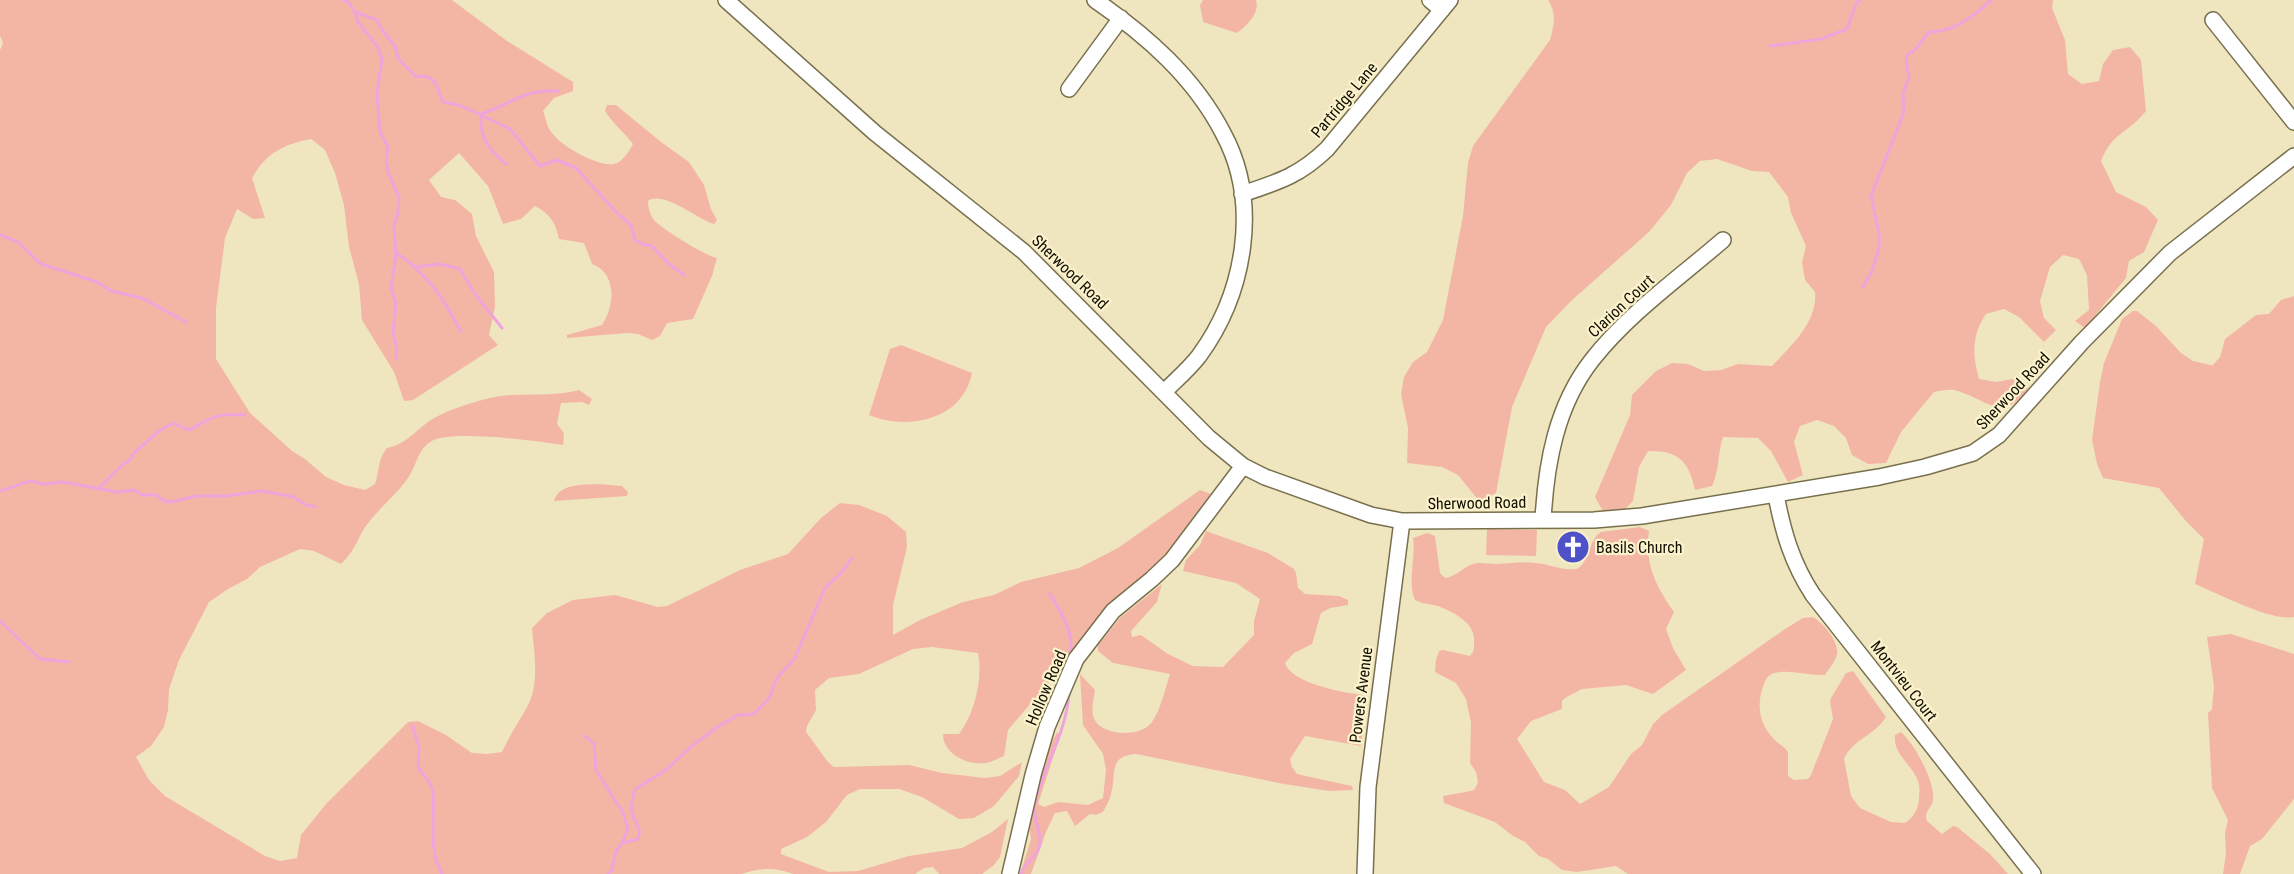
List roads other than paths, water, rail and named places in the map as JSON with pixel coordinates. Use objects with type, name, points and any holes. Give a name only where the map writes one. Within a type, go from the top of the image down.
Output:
[{"type":"street","name":"Sherwood Road","points":[[726,0],[875,134],[1024,252],[1209,438],[1243,466],[1265,477],[1371,515],[1402,521],[1623,518],[1776,495],[1957,459],[1981,449],[1999,435],[2082,342],[2170,254],[2294,156]]},
{"type":"street","points":[[1095,0],[1150,41],[1175,67],[1213,114],[1234,156],[1242,194],[1244,244],[1240,267],[1224,315],[1197,358],[1164,392]]},
{"type":"street","points":[[1430,0],[1446,5]]},
{"type":"street","name":"Partridge Lane","points":[[1242,194],[1284,180],[1301,172],[1314,162],[1446,5]]},
{"type":"street","points":[[1069,89],[1121,18]]},
{"type":"street","points":[[2213,20],[2294,122]]},
{"type":"street","name":"Clarion Court","points":[[1543,520],[1545,488],[1556,435],[1575,386],[1590,362],[1614,334],[1723,240]]},
{"type":"street","name":"Hollow Road","points":[[1010,874],[1033,775],[1047,727],[1076,658],[1113,611],[1172,560],[1243,466]]},
{"type":"street","name":"Montvieu Court","points":[[1776,495],[1791,555],[1813,595],[2033,874]]},
{"type":"street","name":"Powers Avenue","points":[[1365,874],[1368,787],[1402,521]]},
{"type":"waterway","points":[[343,0],[348,2],[355,12],[358,22],[377,46],[382,59],[377,93],[380,132],[388,147],[386,161],[389,175],[399,197],[398,213],[394,225],[396,256],[391,287],[396,304],[393,332],[397,350],[396,358]]},
{"type":"waterway","points":[[1770,46],[1821,39],[1847,29],[1856,4],[1860,0]]},
{"type":"waterway","points":[[1863,287],[1872,271],[1879,248],[1879,233],[1871,196],[1904,112],[1903,94],[1909,77],[1906,60],[1908,54],[1914,51],[1929,32],[1946,29],[1963,22],[1991,0]]},
{"type":"waterway","points":[[355,12],[377,20],[395,46],[398,58],[415,76],[428,77],[435,82],[443,102],[459,105],[510,129],[540,166],[557,160],[576,168],[631,225],[635,240],[652,246],[668,263],[684,275]]},
{"type":"waterway","points":[[481,114],[536,92],[558,91]]},
{"type":"waterway","points":[[481,114],[482,130],[486,142],[506,164]]},
{"type":"waterway","points":[[0,235],[18,242],[41,264],[97,282],[111,291],[142,298],[186,322]]},
{"type":"waterway","points":[[395,252],[416,268],[434,288],[461,332]]},
{"type":"waterway","points":[[415,267],[440,264],[460,269],[475,294],[502,328]]},
{"type":"waterway","points":[[100,487],[129,461],[135,452],[159,431],[173,423],[189,430],[215,417],[245,415]]},
{"type":"waterway","points":[[0,491],[30,481],[43,484],[63,482],[117,492],[135,490],[142,495],[156,495],[164,501],[171,502],[196,496],[226,496],[262,491],[294,497],[304,504],[315,507]]},
{"type":"waterway","points":[[622,843],[638,839],[639,835],[632,809],[635,789],[666,770],[716,728],[738,715],[754,714],[769,698],[777,678],[795,658],[825,588],[842,572],[852,558]]},
{"type":"waterway","points":[[1050,594],[1069,631],[1071,656]]},
{"type":"waterway","points":[[0,621],[40,659],[69,662]]},
{"type":"waterway","points":[[1021,874],[1039,848],[1040,837],[1035,812],[1036,798],[1056,746],[1069,693]]},
{"type":"waterway","points":[[413,726],[419,749],[419,768],[433,792],[435,855],[442,874]]},
{"type":"waterway","points":[[585,736],[594,744],[596,770],[623,813],[628,829],[616,851],[612,870],[608,874]]},
{"type":"place","name":"Basils Church","points":[[1573,547]]}]
